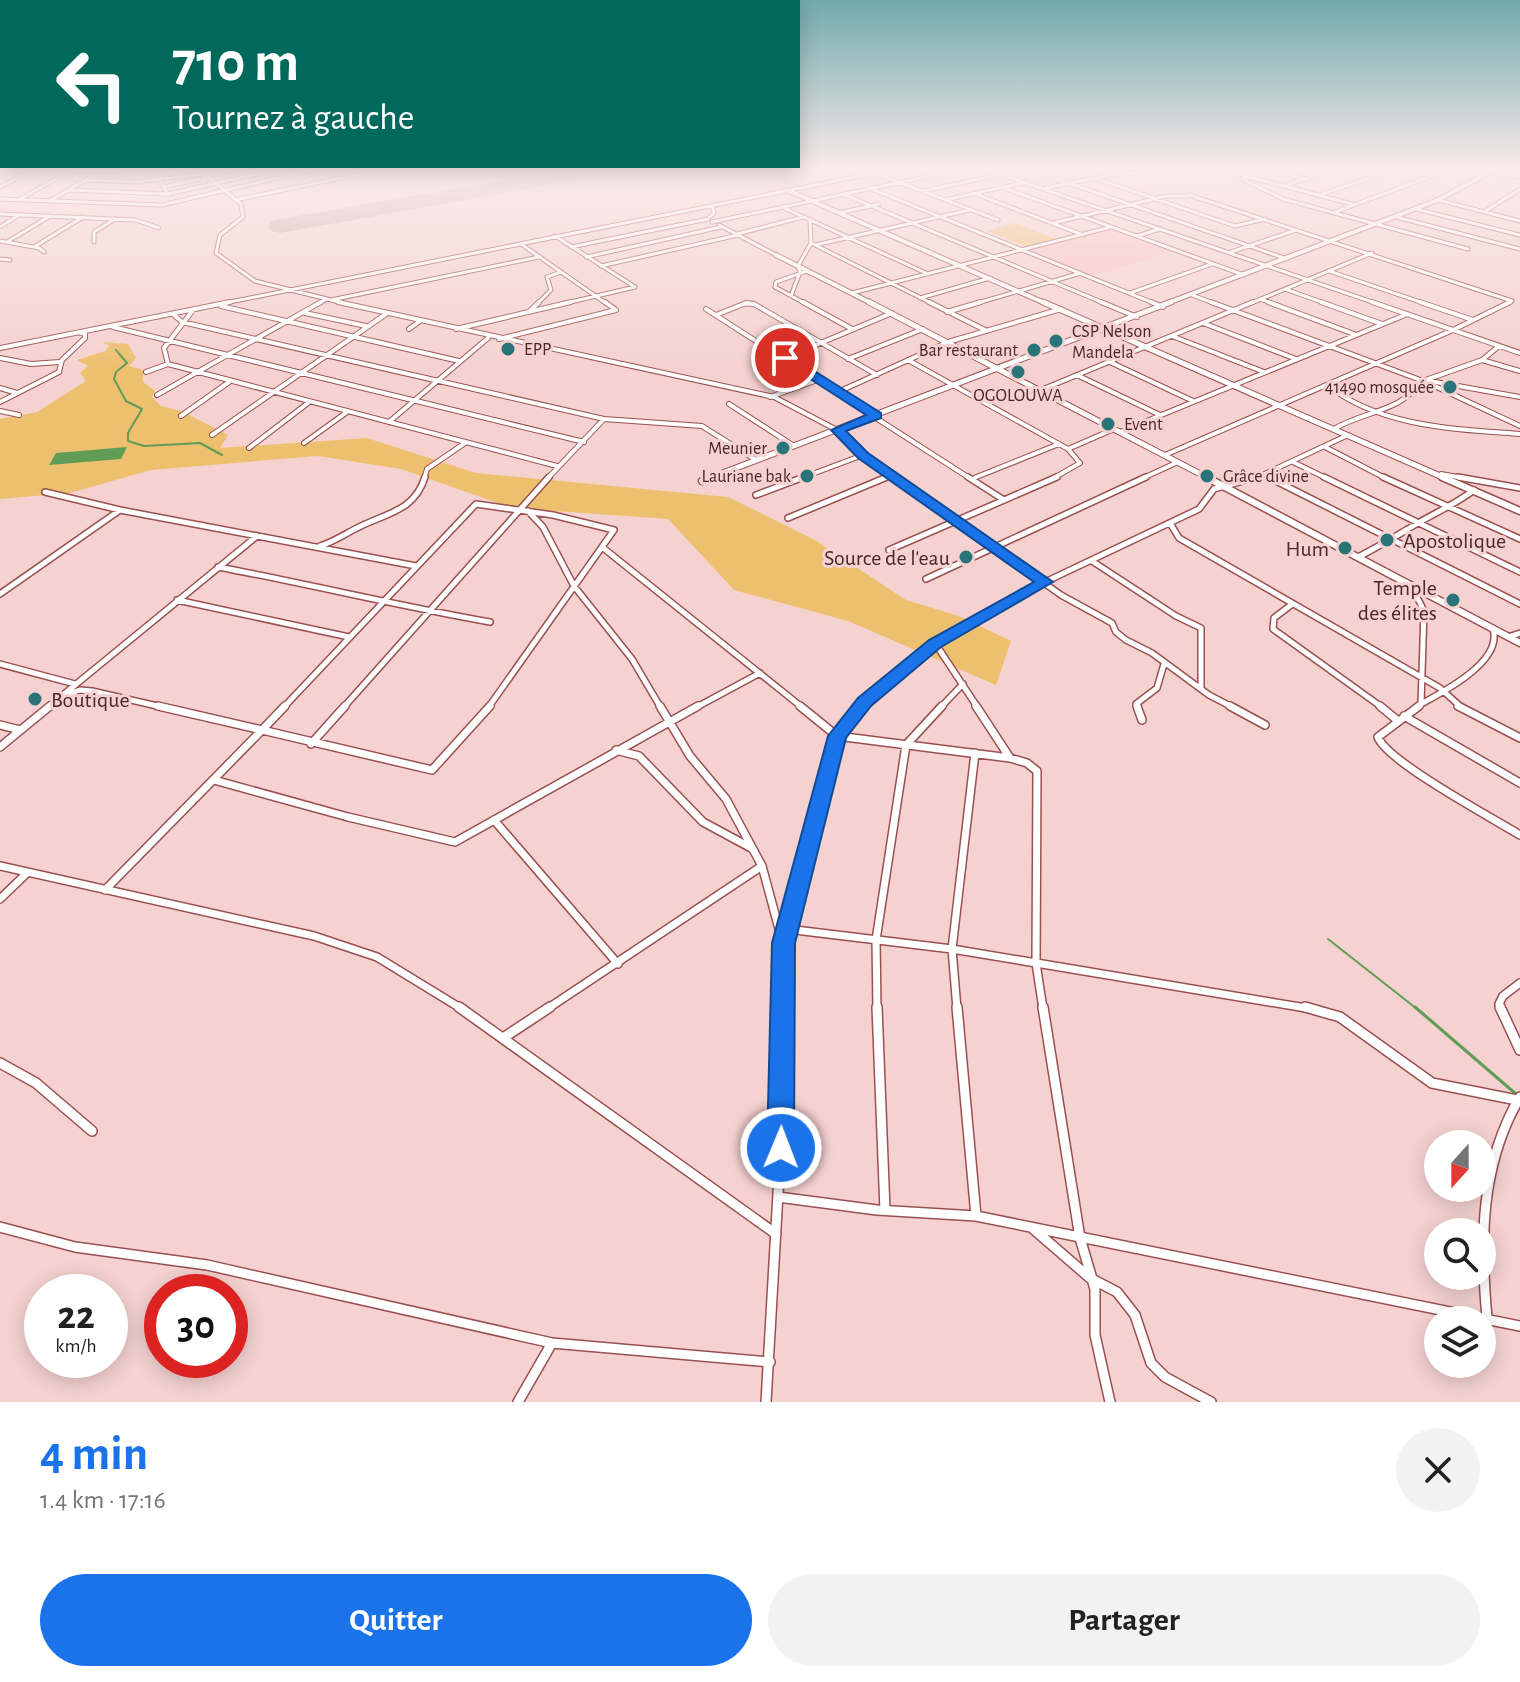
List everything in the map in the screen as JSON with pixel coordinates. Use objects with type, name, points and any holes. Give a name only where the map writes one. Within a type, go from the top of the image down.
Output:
[{"type":"street","points":[[7,242],[18,235]]},
{"type":"street","points":[[34,247],[53,235]]},
{"type":"street","points":[[94,235],[94,242]]},
{"type":"street","points":[[221,235],[216,253],[255,281],[287,291],[497,340],[770,397],[837,430],[863,455],[1045,582],[1112,623],[1118,634],[1265,725]]},
{"type":"street","points":[[571,247],[632,235]]},
{"type":"street","points":[[586,257],[683,235]]},
{"type":"street","points":[[601,266],[731,235]]},
{"type":"street","points":[[740,235],[1002,369],[1520,643]]},
{"type":"street","points":[[798,266],[813,244],[812,235]]},
{"type":"street","points":[[845,235],[928,274]]},
{"type":"street","points":[[813,244],[856,235]]},
{"type":"street","points":[[893,235],[1520,511]]},
{"type":"street","points":[[942,235],[1137,317]]},
{"type":"street","points":[[987,235],[1163,307]]},
{"type":"street","points":[[852,293],[1081,235]]},
{"type":"street","points":[[1180,235],[1520,353]]},
{"type":"street","points":[[1226,235],[1287,259]]},
{"type":"street","points":[[1231,252],[1279,235]]},
{"type":"street","points":[[1165,455],[1513,302],[1318,235]]},
{"type":"street","points":[[702,481],[1349,235]]},
{"type":"street","points":[[1416,235],[1468,249]]},
{"type":"street","points":[[1467,235],[1520,249]]},
{"type":"street","points":[[0,348],[555,236],[635,287],[453,329]]},
{"type":"street","points":[[1136,236],[1244,275]]},
{"type":"street","points":[[0,241],[34,247],[44,252]]},
{"type":"street","points":[[497,340],[616,310],[521,244]]},
{"type":"street","points":[[813,244],[987,331]]},
{"type":"street","points":[[1041,390],[1372,253]]},
{"type":"street","points":[[157,395],[326,300],[539,257]]},
{"type":"street","points":[[0,259],[10,260]]},
{"type":"street","points":[[1130,293],[1212,264]]},
{"type":"street","points":[[791,296],[800,272],[798,266]]},
{"type":"street","points":[[807,271],[783,278],[774,285],[852,329]]},
{"type":"street","points":[[1329,271],[1474,320]]},
{"type":"street","points":[[530,311],[551,290],[547,277],[561,272]]},
{"type":"street","points":[[947,312],[1081,273]]},
{"type":"street","points":[[920,298],[990,278]]},
{"type":"street","points":[[1285,289],[1382,324]]},
{"type":"street","points":[[1192,295],[1427,382],[1520,426]]},
{"type":"street","points":[[1260,299],[1355,335]]},
{"type":"street","points":[[716,315],[750,303],[877,375]]},
{"type":"street","points":[[216,305],[459,361]]},
{"type":"street","points":[[706,309],[1004,500]]},
{"type":"street","points":[[838,392],[948,342],[1061,309]]},
{"type":"street","points":[[168,364],[163,351],[193,310]]},
{"type":"street","points":[[305,313],[366,326]]},
{"type":"street","points":[[785,358],[892,313]]},
{"type":"street","points":[[173,314],[182,322],[604,419],[708,428],[756,460]]},
{"type":"street","points":[[212,435],[386,314]]},
{"type":"street","points":[[1068,449],[1160,415],[1406,314]]},
{"type":"street","points":[[409,329],[420,321]]},
{"type":"street","points":[[1203,323],[1296,359]]},
{"type":"street","points":[[109,326],[584,442]]},
{"type":"street","points":[[848,359],[923,329]]},
{"type":"street","points":[[0,358],[31,364],[60,362],[85,338],[85,334],[79,332]]},
{"type":"street","points":[[1172,336],[1264,372]]},
{"type":"street","points":[[389,422],[488,338]]},
{"type":"street","points":[[1334,429],[1354,417],[1400,402],[1411,389],[1482,360],[1499,346]]},
{"type":"street","points":[[889,550],[1077,466],[1079,460],[1068,449],[908,360]]},
{"type":"street","points":[[1482,360],[1520,371]]},
{"type":"street","points":[[0,402],[59,372],[60,362]]},
{"type":"street","points":[[1110,362],[1193,401]]},
{"type":"street","points":[[146,372],[168,364],[557,466]]},
{"type":"street","points":[[1076,375],[1160,415]]},
{"type":"street","points":[[770,397],[817,380]]},
{"type":"street","points":[[181,416],[229,382]]},
{"type":"street","points":[[1427,382],[1520,397]]},
{"type":"street","points":[[1327,385],[1341,396],[1435,429],[1520,434]]},
{"type":"street","points":[[0,388],[17,393]]},
{"type":"street","points":[[249,448],[308,403]]},
{"type":"street","points":[[729,404],[794,446]]},
{"type":"street","points":[[0,411],[19,415]]},
{"type":"street","points":[[304,443],[347,412]]},
{"type":"street","points":[[311,744],[524,510],[557,466],[604,419]]},
{"type":"street","points":[[767,1398],[778,1197],[783,943],[837,736],[864,702],[935,643],[1045,582],[1199,509],[1211,492],[1222,486],[1247,482],[1348,435]]},
{"type":"street","points":[[317,548],[342,539],[361,526],[383,519],[407,505],[420,493],[427,469],[465,443]]},
{"type":"street","points":[[974,478],[1059,444]]},
{"type":"street","points":[[1325,447],[1361,467],[1520,539]]},
{"type":"street","points":[[756,495],[863,455]]},
{"type":"street","points":[[926,579],[1178,462]]},
{"type":"street","points":[[1290,463],[1303,466],[1520,572]]},
{"type":"street","points":[[1433,472],[1520,488]]},
{"type":"street","points":[[788,518],[892,475]]},
{"type":"street","points":[[1264,475],[1520,604]]},
{"type":"street","points":[[1454,481],[1466,480]]},
{"type":"street","points":[[1358,557],[1394,540],[1474,490]]},
{"type":"street","points":[[45,492],[120,510],[416,566]]},
{"type":"street","points":[[60,697],[85,690],[262,731],[424,770],[438,767],[493,703],[614,530],[478,503],[416,566],[262,731],[153,845],[105,890]]},
{"type":"street","points":[[0,594],[120,510]]},
{"type":"street","points":[[524,510],[543,527],[574,586],[617,637],[690,756],[726,799],[762,866],[783,943]]},
{"type":"street","points":[[1170,523],[1179,538],[1421,677],[1444,692],[1456,705],[1520,738]]},
{"type":"street","points":[[0,747],[257,536]]},
{"type":"street","points":[[602,547],[837,736],[1010,758],[1035,768],[1039,780],[1036,963],[1080,1238],[1095,1289],[1095,1335],[1110,1402]]},
{"type":"street","points":[[1092,561],[1176,616],[1201,628],[1201,688]]},
{"type":"street","points":[[218,567],[317,585],[381,603],[490,622]]},
{"type":"street","points":[[1411,585],[1424,611],[1421,704]]},
{"type":"street","points":[[177,600],[349,637]]},
{"type":"street","points":[[1291,605],[1274,618],[1273,629],[1400,718],[1520,783]]},
{"type":"street","points":[[1493,629],[1496,639],[1493,650],[1444,692],[1421,704],[1414,713],[1385,727],[1378,737],[1386,749],[1520,835]]},
{"type":"street","points":[[1508,637],[1520,633]]},
{"type":"street","points":[[935,643],[1010,758]]},
{"type":"street","points":[[0,664],[75,684]]},
{"type":"street","points":[[1142,720],[1136,704],[1157,688],[1164,664]]},
{"type":"street","points":[[214,780],[448,842],[463,839],[616,750],[760,673]]},
{"type":"street","points":[[885,1210],[877,1070],[876,940],[906,745],[963,684]]},
{"type":"street","points":[[0,725],[20,730]]},
{"type":"street","points":[[616,750],[639,756],[703,822],[753,849]]},
{"type":"street","points":[[975,753],[952,949],[976,1216]]},
{"type":"street","points":[[494,820],[618,964]]},
{"type":"street","points":[[0,866],[314,936],[377,957],[431,988],[776,1234]]},
{"type":"street","points":[[503,1038],[762,866]]},
{"type":"street","points":[[0,899],[27,873]]},
{"type":"street","points":[[787,929],[952,949],[1204,989],[1326,1012],[1353,1025],[1432,1083],[1519,1098],[1505,1121],[1491,1157],[1484,1197],[1486,1306]]},
{"type":"street","points":[[1520,983],[1503,996],[1499,1004],[1506,1027],[1520,1050]]},
{"type":"street","points":[[0,1063],[36,1083],[92,1131]]},
{"type":"street","points":[[778,1197],[885,1210],[976,1216],[1426,1306]]},
{"type":"street","points":[[0,1227],[75,1247],[207,1265],[552,1343],[770,1362]]},
{"type":"street","points":[[1031,1227],[1090,1278],[1117,1292],[1135,1315],[1151,1363],[1165,1377],[1211,1402]]},
{"type":"street","points":[[1496,1320],[1520,1326]]},
{"type":"street","points":[[518,1402],[552,1343]]},
{"type":"shaded area","points":[[998,235],[1047,235],[1056,239],[1027,247]]},
{"type":"shaded area","points":[[1087,235],[1130,235],[1173,251],[1092,276],[1029,250]]},
{"type":"shaded area","points":[[103,342],[128,344],[136,358],[129,366],[143,370],[143,382],[155,391],[152,397],[161,406],[184,412],[228,435],[220,448],[367,438],[476,473],[728,497],[815,540],[906,600],[959,616],[1011,641],[996,685],[848,621],[734,590],[668,519],[512,508],[401,469],[318,456],[151,470],[70,493],[0,499],[0,419],[37,412],[86,381],[80,373],[88,366],[77,360],[105,351],[109,346]]},
{"type":"shaded area","points":[[127,447],[121,459],[49,465],[56,453]]},
{"type":"waterway","points":[[116,350],[127,363],[116,372],[114,379],[126,401],[142,409],[128,433],[128,441],[144,446],[200,443],[222,455]]},
{"type":"waterway","points":[[1328,939],[1417,1009]]},
{"type":"waterway","points":[[1415,1007],[1516,1094]]},
{"type":"place","name":"CSP Nelson Mandela","points":[[1056,341]]},
{"type":"place","name":"EPP","points":[[508,349]]},
{"type":"place","name":"Bar restaurant","points":[[1034,350]]},
{"type":"place","name":"OGOLOUWA","points":[[1018,372]]},
{"type":"place","name":"41490 mosquée","points":[[1450,387]]},
{"type":"place","name":"Event","points":[[1108,424]]},
{"type":"place","name":"Meunier","points":[[783,448]]},
{"type":"place","name":"Lauriane bak","points":[[807,476]]},
{"type":"place","name":"Grâce divine","points":[[1207,476]]},
{"type":"place","name":"Apostolique","points":[[1387,540]]},
{"type":"place","name":"Hum","points":[[1345,548]]},
{"type":"place","name":"Source de l'eau","points":[[966,557]]},
{"type":"place","name":"Temple des élites","points":[[1453,600]]},
{"type":"place","name":"Boutique","points":[[35,699]]},
{"type":"route","points":[[781,1148],[783,943],[837,736],[864,702],[935,643],[1045,582],[863,455],[837,430],[876,416],[785,358]]}]
